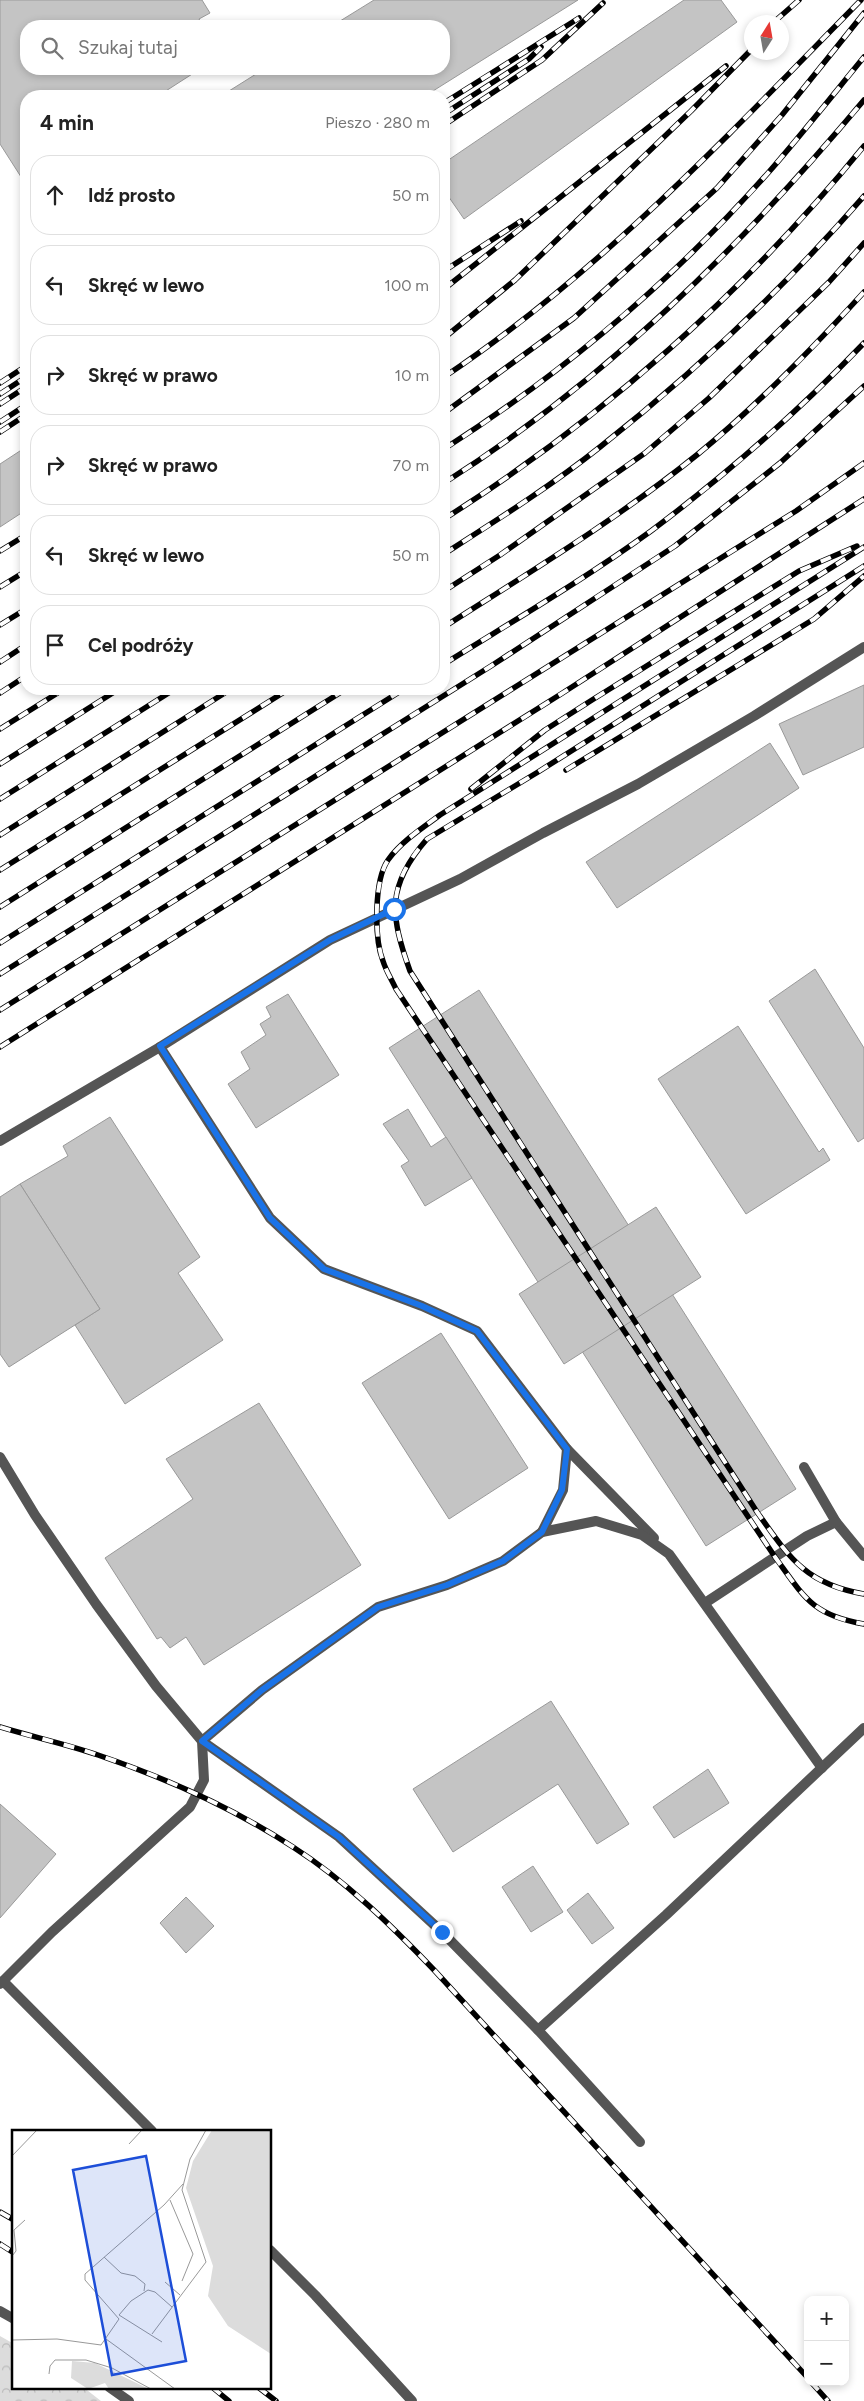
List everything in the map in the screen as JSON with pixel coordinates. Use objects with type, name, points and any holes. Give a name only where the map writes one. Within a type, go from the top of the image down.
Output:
[{"type":"lane","points":[[0,1140],[160,1046],[330,940],[460,880],[543,833],[638,784],[754,716],[864,647]]},
{"type":"lane","points":[[160,1046],[270,1218],[324,1269],[422,1306],[477,1331],[567,1449],[669,1554],[822,1768]]},
{"type":"lane","points":[[542,1532],[562,1490],[567,1449]]},
{"type":"lane","points":[[0,1456],[35,1515],[96,1604],[156,1686],[202,1741],[339,1837],[442,1932],[538,2030],[640,2142]]},
{"type":"lane","points":[[804,1467],[836,1522],[864,1556]]},
{"type":"lane","points":[[202,1741],[262,1690],[378,1607],[447,1585],[503,1561],[542,1532],[596,1521],[642,1535],[669,1554]]},
{"type":"lane","points":[[705,1603],[807,1536],[836,1522]]},
{"type":"lane","points":[[538,2030],[864,1728]]},
{"type":"lane","points":[[151,2130],[2,1983],[58,1926],[190,1807],[204,1780],[202,1741]]},
{"type":"lane","points":[[271,2251],[412,2401]]},
{"type":"lane","points":[[0,2311],[12,2319]]},
{"type":"lane","points":[[110,2388],[129,2401]]},
{"type":"green space","points":[[0,2336],[12,2343],[12,2388],[84,2388],[101,2401],[0,2401]]},
{"type":"building","points":[[0,0],[202,0],[210,13],[200,20],[20,20],[20,75],[191,75],[167,90],[20,90],[20,175],[0,144]]},
{"type":"building","points":[[374,0],[578,0],[435,90],[231,90],[254,75],[450,75],[450,20],[342,20]]},
{"type":"building","points":[[684,0],[721,0],[737,22],[464,219],[450,199],[450,159]]},
{"type":"building","points":[[20,451],[20,514],[0,527],[0,464]]},
{"type":"building","points":[[864,685],[864,747],[803,775],[779,724]]},
{"type":"building","points":[[770,743],[799,788],[617,908],[586,862]]},
{"type":"building","points":[[815,969],[864,1048],[864,1138],[858,1142],[769,1001]]},
{"type":"building","points":[[479,990],[796,1489],[706,1546],[389,1048]]},
{"type":"building","points":[[288,994],[339,1075],[256,1128],[228,1084],[250,1069],[241,1052],[266,1035],[260,1024],[271,1017],[266,1007]]},
{"type":"building","points":[[738,1026],[819,1152],[823,1148],[830,1160],[746,1214],[658,1079]]},
{"type":"building","points":[[408,1109],[431,1147],[446,1137],[472,1178],[425,1206],[401,1166],[409,1161],[383,1124]]},
{"type":"building","points":[[110,1117],[200,1257],[178,1273],[223,1340],[125,1404],[75,1325],[100,1309],[20,1184],[68,1156],[63,1146]]},
{"type":"building","points":[[20,1184],[100,1309],[9,1367],[0,1354],[0,1197]]},
{"type":"building","points":[[656,1207],[701,1277],[564,1364],[519,1294]]},
{"type":"building","points":[[441,1333],[528,1468],[449,1519],[362,1383]]},
{"type":"building","points":[[259,1403],[361,1565],[204,1665],[186,1637],[170,1648],[161,1637],[157,1639],[105,1558],[193,1499],[166,1459]]},
{"type":"building","points":[[551,1701],[629,1824],[597,1844],[558,1784],[453,1852],[413,1789]]},
{"type":"building","points":[[708,1769],[729,1803],[674,1838],[653,1807]]},
{"type":"building","points":[[0,1804],[56,1854],[0,1918]]},
{"type":"building","points":[[533,1866],[563,1912],[531,1932],[502,1887]]},
{"type":"building","points":[[588,1893],[614,1928],[592,1944],[567,1910]]},
{"type":"building","points":[[186,1897],[214,1926],[186,1953],[160,1923]]},
{"type":"railway","points":[[782,15],[799,0]]},
{"type":"railway","points":[[450,373],[502,336],[557,293],[610,247],[762,101],[861,0]]},
{"type":"railway","points":[[450,121],[542,60],[603,3]]},
{"type":"railway","points":[[450,409],[574,318],[717,188],[782,115],[864,13]]},
{"type":"railway","points":[[450,99],[579,18]]},
{"type":"railway","points":[[450,110],[529,59],[541,47]]},
{"type":"railway","points":[[450,333],[515,280],[691,111],[744,57]]},
{"type":"railway","points":[[450,445],[532,389],[656,287],[732,212],[768,173],[864,57]]},
{"type":"railway","points":[[450,284],[726,66]]},
{"type":"railway","points":[[450,479],[504,443],[561,400],[669,308],[769,208],[864,100]]},
{"type":"railway","points":[[450,515],[560,439],[669,349],[771,251],[819,200],[864,146]]},
{"type":"railway","points":[[450,550],[562,475],[600,447],[670,389],[771,296],[864,196]]},
{"type":"railway","points":[[450,267],[521,221]]},
{"type":"railway","points":[[450,587],[500,555],[645,453],[709,398],[829,282],[864,243]]},
{"type":"railway","points":[[450,623],[606,522],[668,478],[742,416],[784,376],[864,292]]},
{"type":"railway","points":[[450,660],[575,583],[651,531],[761,442],[864,343]]},
{"type":"railway","points":[[0,383],[20,370]]},
{"type":"railway","points":[[0,394],[20,381]]},
{"type":"railway","points":[[450,692],[675,546],[780,463],[864,386]]},
{"type":"railway","points":[[0,404],[20,391]]},
{"type":"railway","points":[[0,422],[20,409]]},
{"type":"railway","points":[[0,432],[20,419]]},
{"type":"railway","points":[[0,1010],[796,511],[864,463]]},
{"type":"railway","points":[[0,1047],[561,694],[864,499]]},
{"type":"railway","points":[[0,551],[20,539]]},
{"type":"railway","points":[[471,789],[545,730],[592,700],[799,571],[857,546]]},
{"type":"railway","points":[[864,547],[419,830],[399,847],[383,869],[377,909],[380,951],[396,989],[775,1557],[811,1602],[832,1615],[864,1624]]},
{"type":"railway","points":[[864,566],[538,772],[427,839],[404,872],[398,887],[396,902],[398,933],[410,971],[757,1512],[789,1555],[813,1576],[827,1583],[864,1594]]},
{"type":"railway","points":[[0,587],[20,575]]},
{"type":"railway","points":[[566,770],[814,619],[864,576]]},
{"type":"railway","points":[[0,625],[20,613]]},
{"type":"railway","points":[[0,662],[20,649]]},
{"type":"railway","points":[[0,693],[20,680]]},
{"type":"railway","points":[[0,729],[54,695]]},
{"type":"railway","points":[[0,764],[109,695]]},
{"type":"railway","points":[[0,799],[165,695]]},
{"type":"railway","points":[[0,835],[222,695]]},
{"type":"railway","points":[[0,870],[279,695]]},
{"type":"railway","points":[[0,907],[336,695]]},
{"type":"railway","points":[[0,943],[394,695]]},
{"type":"railway","points":[[0,974],[445,695]]},
{"type":"railway","points":[[0,1727],[86,1751],[174,1784],[247,1819],[332,1874],[402,1937],[435,1971],[804,2374]]},
{"type":"railway","points":[[0,2212],[12,2219]]},
{"type":"railway","points":[[0,2244],[12,2252]]},
{"type":"railway","points":[[815,2386],[828,2401]]},
{"type":"railway","points":[[213,2388],[229,2401]]},
{"type":"railway","points":[[259,2388],[276,2401]]},
{"type":"route","points":[[394,909],[330,940],[160,1046],[270,1218],[324,1269],[422,1306],[477,1331],[567,1449],[562,1490],[542,1532],[503,1561],[447,1585],[378,1607],[262,1690],[202,1741],[339,1837],[442,1932]]}]
